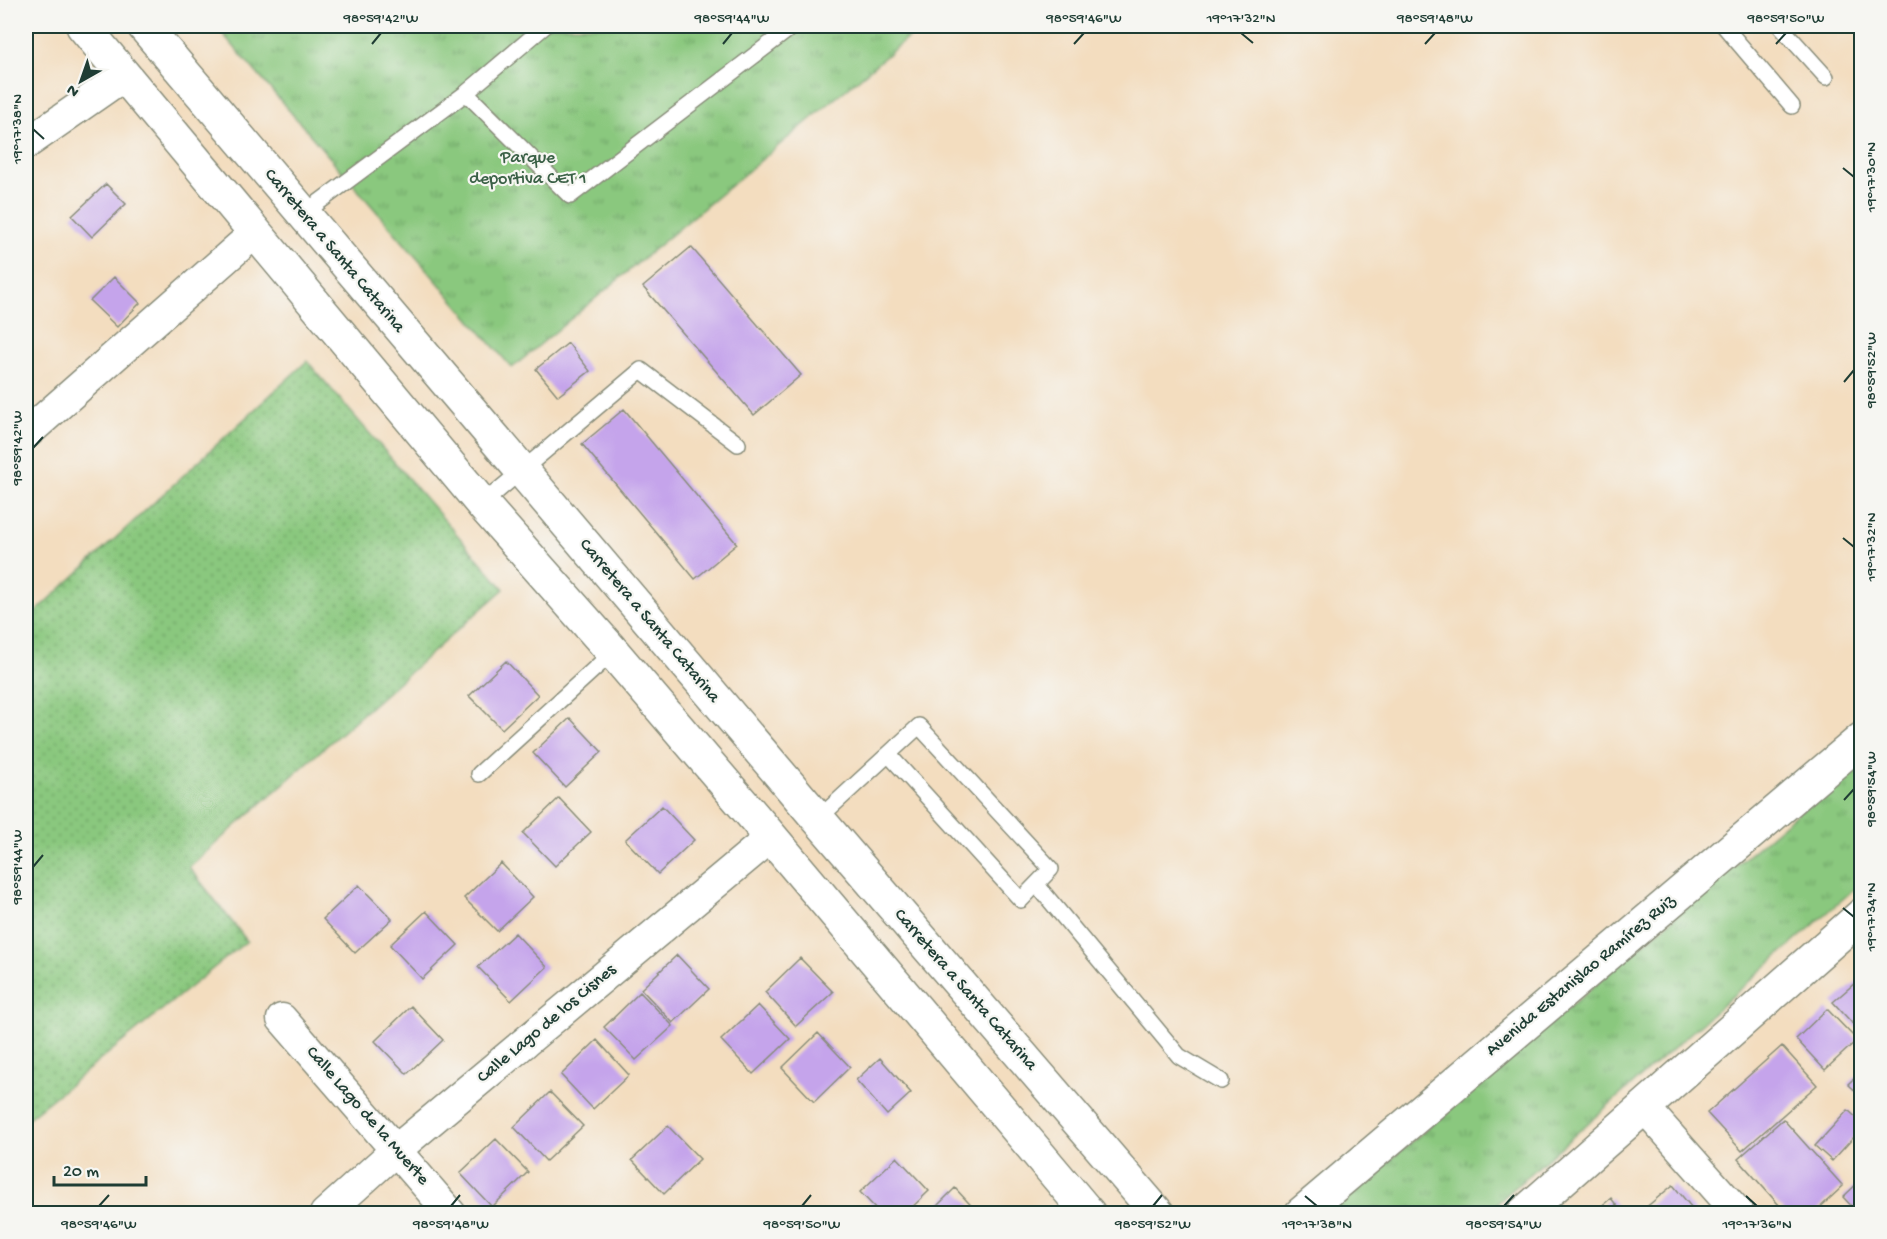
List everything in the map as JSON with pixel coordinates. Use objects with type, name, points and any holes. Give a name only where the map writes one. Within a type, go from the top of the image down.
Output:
[{"type":"main road","points":[[84,26],[482,504],[613,652],[1089,1214]]},
{"type":"main road","name":"Carretera a Santa Catarina","points":[[144,26],[520,470],[1158,1214]]},
{"type":"main road","name":"Avenida Estanislao Ramírez Ruiz","points":[[1301,1214],[1862,739]]},
{"type":"main road","points":[[1523,1214],[1862,915]]},
{"type":"street","points":[[26,144],[124,75]]},
{"type":"street","points":[[26,434],[256,232]]},
{"type":"street","name":"Calle Lago de los Cisnes","points":[[325,1214],[396,1150],[771,837]]},
{"type":"street","name":"Calle Lago de la Muerte","points":[[282,1019],[452,1214]]},
{"type":"street","points":[[1645,1108],[1739,1214]]},
{"type":"lane","points":[[303,214],[466,93],[545,26]]},
{"type":"lane","points":[[466,93],[570,196],[794,26]]},
{"type":"lane","points":[[1724,26],[1792,106]]},
{"type":"lane","points":[[1780,26],[1826,77]]},
{"type":"lane","points":[[482,504],[641,370],[738,444]]},
{"type":"lane","points":[[479,774],[613,652]]},
{"type":"lane","points":[[818,819],[919,726],[1051,869],[1021,900],[889,755]]},
{"type":"lane","points":[[1037,885],[1179,1056],[1221,1081]]},
{"type":"green space","name":"Parque deportiva CET 1","points":[[216,26],[922,26],[512,368]]},
{"type":"green space","points":[[307,361],[504,589],[189,867],[247,941],[26,1120],[26,621]]},
{"type":"green space","points":[[1861,759],[1861,883],[1486,1213],[1327,1214]]},
{"type":"building","points":[[106,184],[126,204],[92,237],[72,216]]},
{"type":"building","points":[[691,247],[801,375],[754,415],[643,287]]},
{"type":"building","points":[[114,277],[140,303],[117,327],[90,301]]},
{"type":"building","points":[[568,343],[590,371],[558,396],[536,369]]},
{"type":"building","points":[[624,409],[737,544],[695,579],[582,444]]},
{"type":"building","points":[[506,661],[538,695],[502,729],[469,696]]},
{"type":"building","points":[[570,718],[602,752],[565,787],[533,753]]},
{"type":"building","points":[[559,798],[591,832],[555,866],[523,833]]},
{"type":"building","points":[[662,806],[694,840],[658,874],[625,840]]},
{"type":"building","points":[[501,863],[533,897],[497,931],[464,898]]},
{"type":"building","points":[[359,885],[392,919],[355,953],[323,919]]},
{"type":"building","points":[[426,911],[458,945],[422,979],[390,945]]},
{"type":"building","points":[[515,933],[547,967],[511,1001],[478,967]]},
{"type":"building","points":[[677,955],[709,989],[673,1023],[641,989]]},
{"type":"building","points":[[800,958],[833,992],[796,1026],[765,992]]},
{"type":"building","points":[[1862,977],[1862,1034],[1833,1002]]},
{"type":"building","points":[[640,992],[673,1026],[636,1060],[604,1027]]},
{"type":"building","points":[[758,1005],[790,1039],[753,1074],[721,1040]]},
{"type":"building","points":[[411,1006],[443,1040],[407,1074],[375,1041]]},
{"type":"building","points":[[1827,1009],[1857,1040],[1825,1070],[1796,1039]]},
{"type":"building","points":[[818,1033],[850,1067],[814,1102],[782,1068]]},
{"type":"building","points":[[597,1040],[629,1075],[593,1109],[561,1075]]},
{"type":"building","points":[[1782,1046],[1817,1085],[1742,1151],[1707,1113]]},
{"type":"building","points":[[880,1058],[911,1093],[887,1115],[856,1080]]},
{"type":"building","points":[[1862,1071],[1862,1097],[1848,1084]]},
{"type":"building","points":[[550,1092],[583,1126],[546,1161],[514,1127]]},
{"type":"building","points":[[1848,1110],[1862,1123],[1862,1142],[1855,1136],[1832,1161],[1815,1146]]},
{"type":"building","points":[[1783,1119],[1843,1186],[1813,1214],[1787,1214],[1738,1159]]},
{"type":"building","points":[[668,1126],[700,1159],[664,1194],[632,1160]]},
{"type":"building","points":[[496,1139],[528,1172],[492,1207],[460,1173]]},
{"type":"building","points":[[897,1157],[929,1191],[905,1214],[881,1214],[860,1192]]},
{"type":"building","points":[[1862,1179],[1862,1207],[1857,1212],[1843,1197]]},
{"type":"building","points":[[1673,1185],[1697,1214],[1638,1214]]},
{"type":"building","points":[[955,1188],[979,1214],[929,1214]]},
{"type":"building","points":[[1611,1198],[1623,1214],[1592,1214]]}]
